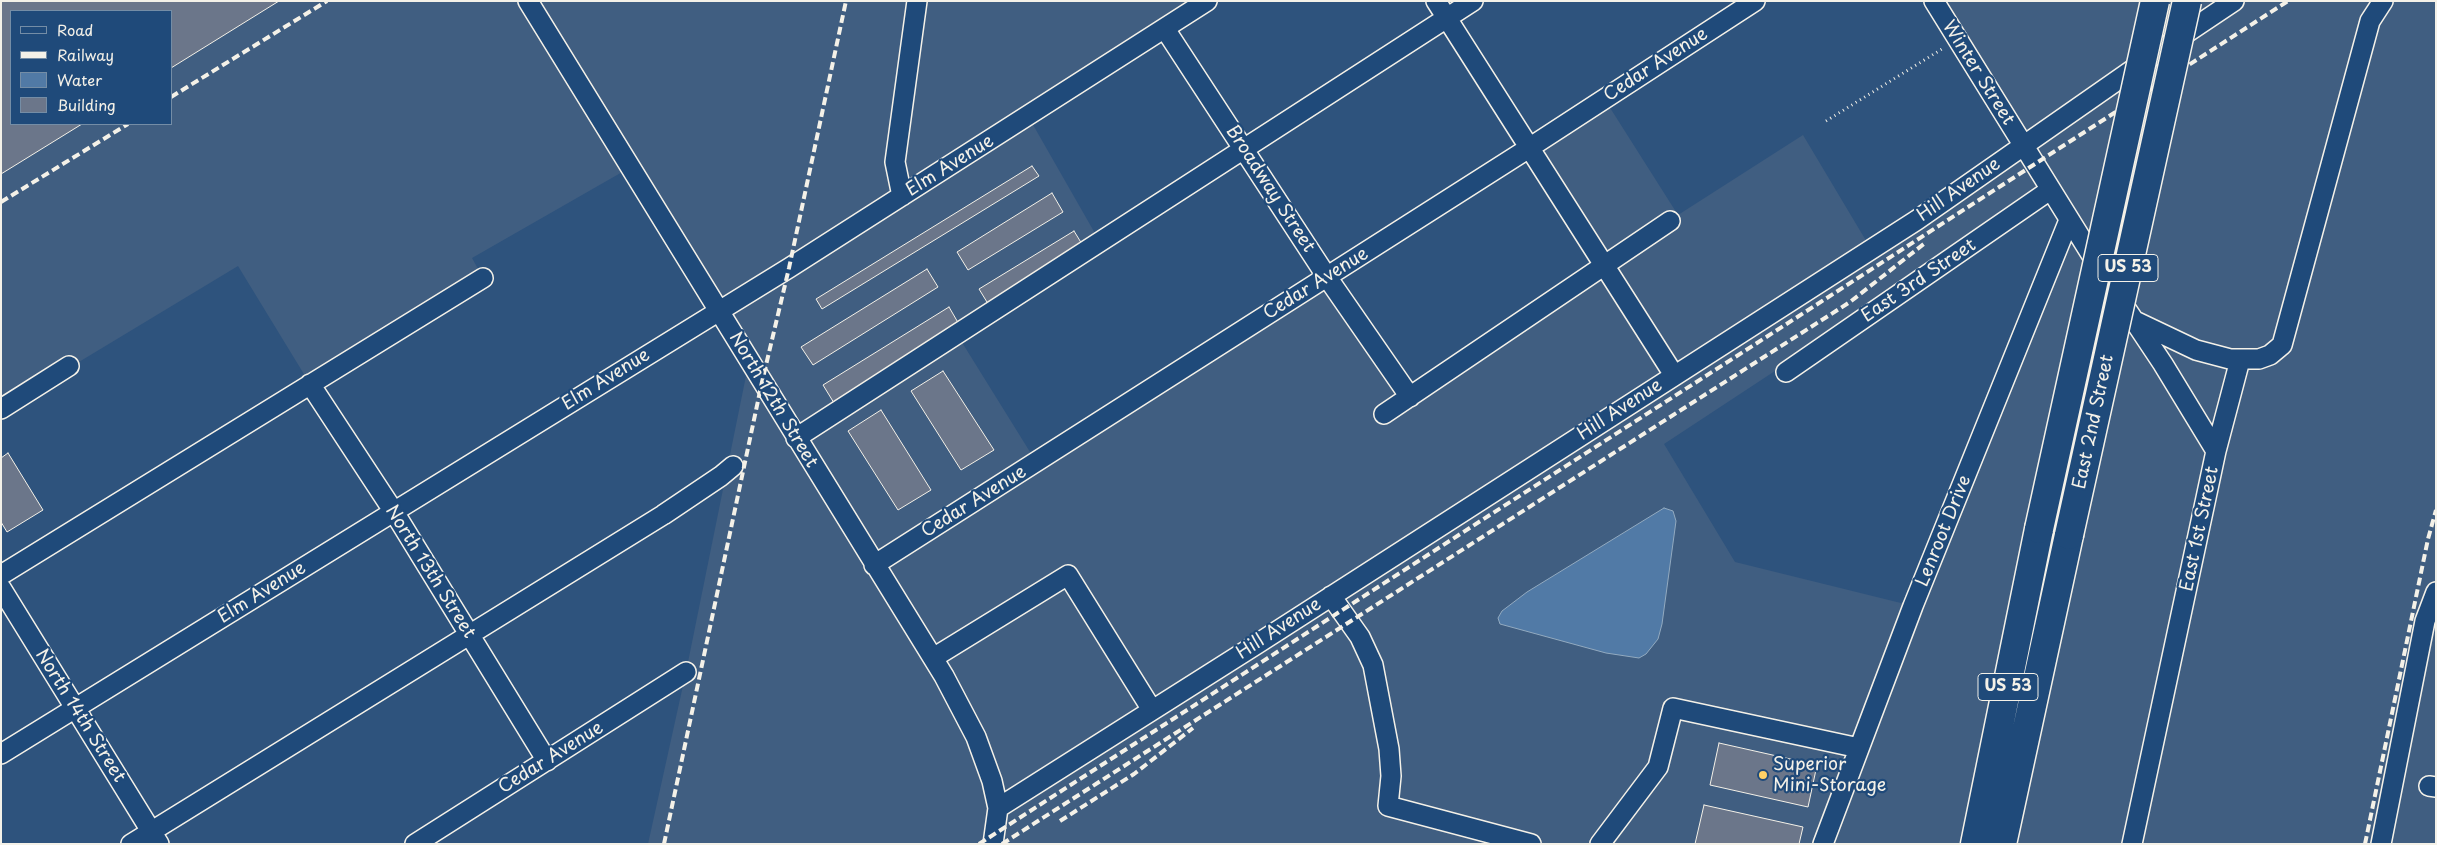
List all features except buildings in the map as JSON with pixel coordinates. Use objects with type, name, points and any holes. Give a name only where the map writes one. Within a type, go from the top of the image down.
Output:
[{"type":"highway","name":"East 2nd Street","points":[[1975,844],[2039,529],[2155,1]]},
{"type":"highway","name":"East 2nd Street","points":[[2002,844],[2187,1]]},
{"type":"street","name":"North 12th Street","points":[[528,1],[955,695],[982,752],[998,808]]},
{"type":"street","points":[[902,196],[895,162],[917,1]]},
{"type":"street","name":"Elm Avenue","points":[[1,754],[902,196],[1208,1]]},
{"type":"street","points":[[1436,1],[1674,375]]},
{"type":"street","points":[[796,438],[1472,1]]},
{"type":"street","name":"Cedar Avenue","points":[[874,565],[1529,148],[1755,1]]},
{"type":"street","name":"Winter Street","points":[[1934,1],[2023,146]]},
{"type":"street","name":"Hill Avenue","points":[[998,808],[1916,220],[2234,1]]},
{"type":"street","points":[[2134,321],[2196,350],[2240,360],[2266,357],[2276,352],[2284,341],[2370,21],[2383,1]]},
{"type":"street","name":"Broadway Street","points":[[1165,29],[1327,277],[1410,397]]},
{"type":"street","name":"East 1st Street","points":[[2023,146],[2216,451],[2132,844]]},
{"type":"street","name":"East 3rd Street","points":[[1786,372],[2050,190]]},
{"type":"street","name":"Lenroot Drive","points":[[1823,844],[1913,606],[2070,220]]},
{"type":"street","points":[[1384,414],[1670,221]]},
{"type":"street","points":[[1,575],[482,278]]},
{"type":"street","points":[[2216,451],[2240,360]]},
{"type":"street","points":[[1,409],[69,366]]},
{"type":"street","name":"North 13th Street","points":[[310,384],[394,512],[547,761]]},
{"type":"street","points":[[131,844],[155,838],[469,635],[663,515],[733,466]]},
{"type":"street","points":[[933,658],[1068,575],[1152,710]]},
{"type":"street","name":"North 14th Street","points":[[1,588],[155,838]]},
{"type":"street","points":[[2381,844],[2428,647],[2425,621],[2436,592]]},
{"type":"street","points":[[1331,596],[1360,637],[1373,665],[1389,749],[1388,806],[1531,844]]},
{"type":"street","name":"Cedar Avenue","points":[[415,844],[686,672]]},
{"type":"street","points":[[1600,844],[1658,768],[1673,708],[1859,748]]},
{"type":"street","points":[[993,844],[998,808]]},
{"type":"path","points":[[1826,121],[1957,39]]},
{"type":"shaded area","points":[[1,1],[1207,1],[1032,123],[1100,242],[958,336],[1035,460],[1327,277],[1410,397],[1605,266],[1529,148],[1607,103],[1678,215],[1803,135],[1871,249],[2023,146],[1934,1],[2436,1],[2436,844],[2002,844],[2069,535],[2039,529],[1975,844],[648,844],[686,672],[749,361],[631,167],[472,258],[483,278],[310,384],[238,266],[1,409]],"holes":[[[2050,190],[2069,220],[1913,606],[1735,562],[1664,444]]]},
{"type":"water","points":[[1664,508],[1673,511],[1676,521],[1662,624],[1658,639],[1646,654],[1639,658],[1606,653],[1500,624],[1498,618],[1502,611],[1527,592]]},
{"type":"railway","points":[[172,96],[327,1]]},
{"type":"railway","points":[[664,844],[762,382],[789,268],[846,1]]},
{"type":"railway","points":[[979,844],[2288,1]]},
{"type":"railway","points":[[1,202],[126,125]]},
{"type":"railway","points":[[1002,844],[1850,302],[1925,243]]},
{"type":"railway","points":[[2365,844],[2428,539],[2436,510]]},
{"type":"railway","points":[[1060,821],[1134,774],[1193,728]]},
{"type":"place","name":"Superior Mini-Storage","points":[[1763,775]]}]
